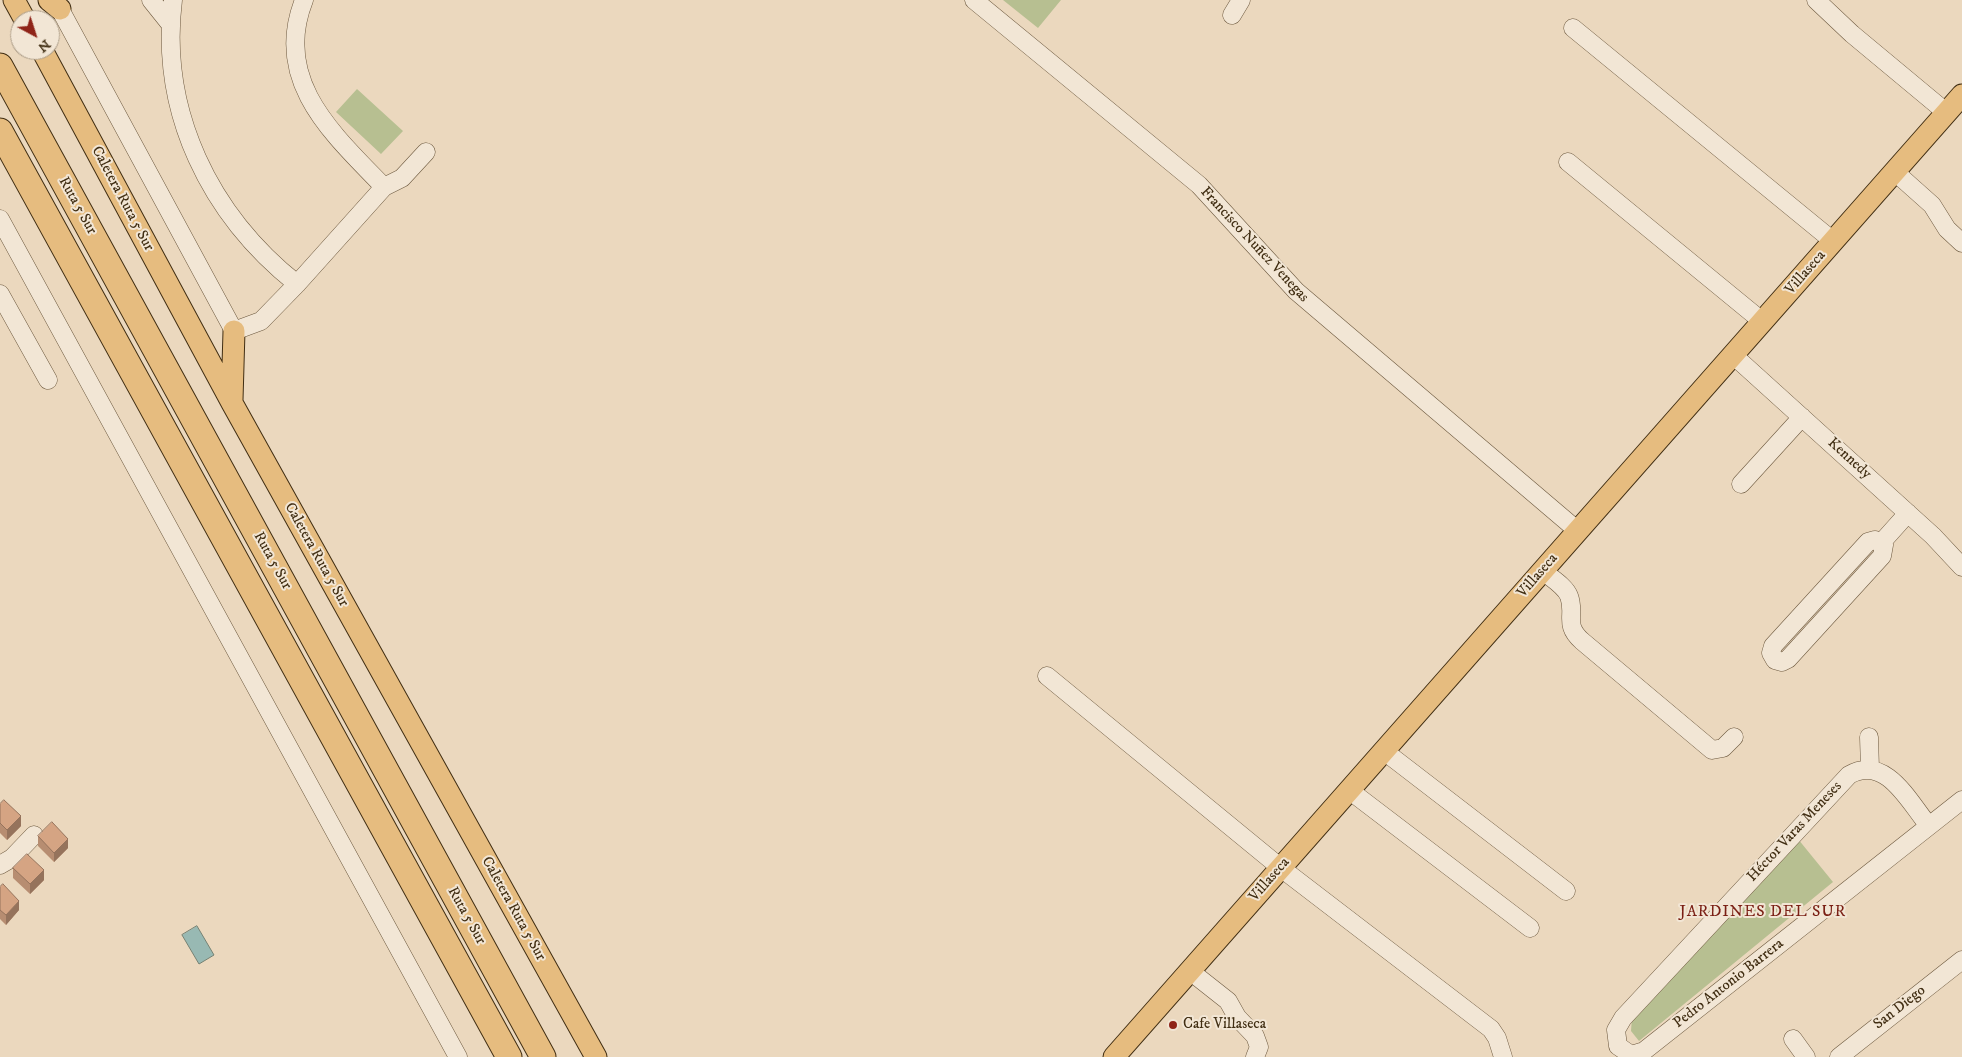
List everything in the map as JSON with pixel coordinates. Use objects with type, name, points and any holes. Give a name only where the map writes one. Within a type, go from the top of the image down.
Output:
[{"type":"highway","name":"Ruta 5 Sur","points":[[0,66],[543,1057]]},
{"type":"highway","name":"Ruta 5 Sur","points":[[0,131],[509,1057]]},
{"type":"main road","name":"Caletera Ruta 5 Sur","points":[[47,60],[232,403],[596,1057]]},
{"type":"main road","name":"Villaseca","points":[[1114,1057],[1962,95]]},
{"type":"main road","points":[[232,403],[234,331]]},
{"type":"street","points":[[151,0],[171,25]]},
{"type":"street","points":[[173,0],[171,70],[176,101],[191,147],[219,199],[238,226],[297,284]]},
{"type":"street","points":[[304,0],[297,27],[296,57],[307,96],[338,140],[384,186]]},
{"type":"street","name":"Francisco Nuñez Venegas","points":[[974,0],[1199,185],[1296,292],[1578,531]]},
{"type":"street","points":[[1232,15],[1242,0]]},
{"type":"street","points":[[1816,0],[1852,34],[1947,112]]},
{"type":"street","points":[[55,3],[234,331],[261,321],[297,284],[384,186],[402,178],[426,152]]},
{"type":"street","points":[[1573,28],[1834,241]]},
{"type":"street","points":[[1568,162],[1763,322]]},
{"type":"street","points":[[1895,172],[1932,204],[1947,229],[1962,243]]},
{"type":"street","points":[[0,219],[458,1057]]},
{"type":"street","points":[[0,294],[48,380]]},
{"type":"street","name":"Kennedy","points":[[1733,355],[1908,513],[1962,566]]},
{"type":"street","points":[[1741,484],[1802,417]]},
{"type":"street","points":[[1882,542],[1908,513]]},
{"type":"street","points":[[1875,540],[1882,542],[1885,549],[1882,556],[1788,659],[1782,662],[1775,660],[1771,653],[1773,646],[1868,542],[1875,540]]},
{"type":"street","points":[[1543,571],[1567,592],[1570,602],[1570,623],[1576,635],[1582,641],[1708,747],[1720,750],[1734,737]]},
{"type":"street","points":[[1817,598],[1832,611]]},
{"type":"street","points":[[1047,676],[1281,868],[1491,1028],[1504,1057]]},
{"type":"street","points":[[1869,737],[1870,769],[1889,777],[1929,826]]},
{"type":"street","points":[[1384,751],[1566,891]]},
{"type":"street","name":"Héctor Varas Meneses","points":[[1636,1055],[1622,1051],[1616,1041],[1616,1030],[1623,1018],[1844,780],[1855,772],[1870,769]]},
{"type":"street","points":[[1349,790],[1530,928]]},
{"type":"street","name":"Pedro Antonio Barrera","points":[[1636,1055],[1644,1051],[1962,800]]},
{"type":"street","points":[[0,865],[12,858],[34,835]]},
{"type":"street","name":"San Diego","points":[[1839,1057],[1962,960]]},
{"type":"street","points":[[1190,971],[1228,1001],[1237,1017],[1255,1036],[1259,1046],[1255,1057]]},
{"type":"street","points":[[1793,1039],[1806,1057]]},
{"type":"green space","points":[[1003,0],[1061,0],[1038,28]]},
{"type":"green space","points":[[357,89],[403,131],[381,154],[336,112]]},
{"type":"green space","points":[[1798,839],[1833,882],[1639,1041],[1631,1031],[1632,1017]]},
{"type":"water","points":[[197,926],[214,955],[199,964],[182,935]]},
{"type":"building","points":[[4,800],[21,816],[7,830],[0,823],[0,804]]},
{"type":"building","points":[[52,822],[68,839],[54,853],[38,836]]},
{"type":"building","points":[[27,854],[44,870],[30,884],[13,868]]},
{"type":"building","points":[[3,884],[19,901],[6,915],[0,910],[0,887]]},
{"type":"place","name":"Cafe Villaseca","points":[[1173,1025]]},
{"type":"district","name":"JARDINES DEL SUR","points":[[1763,913]]}]
